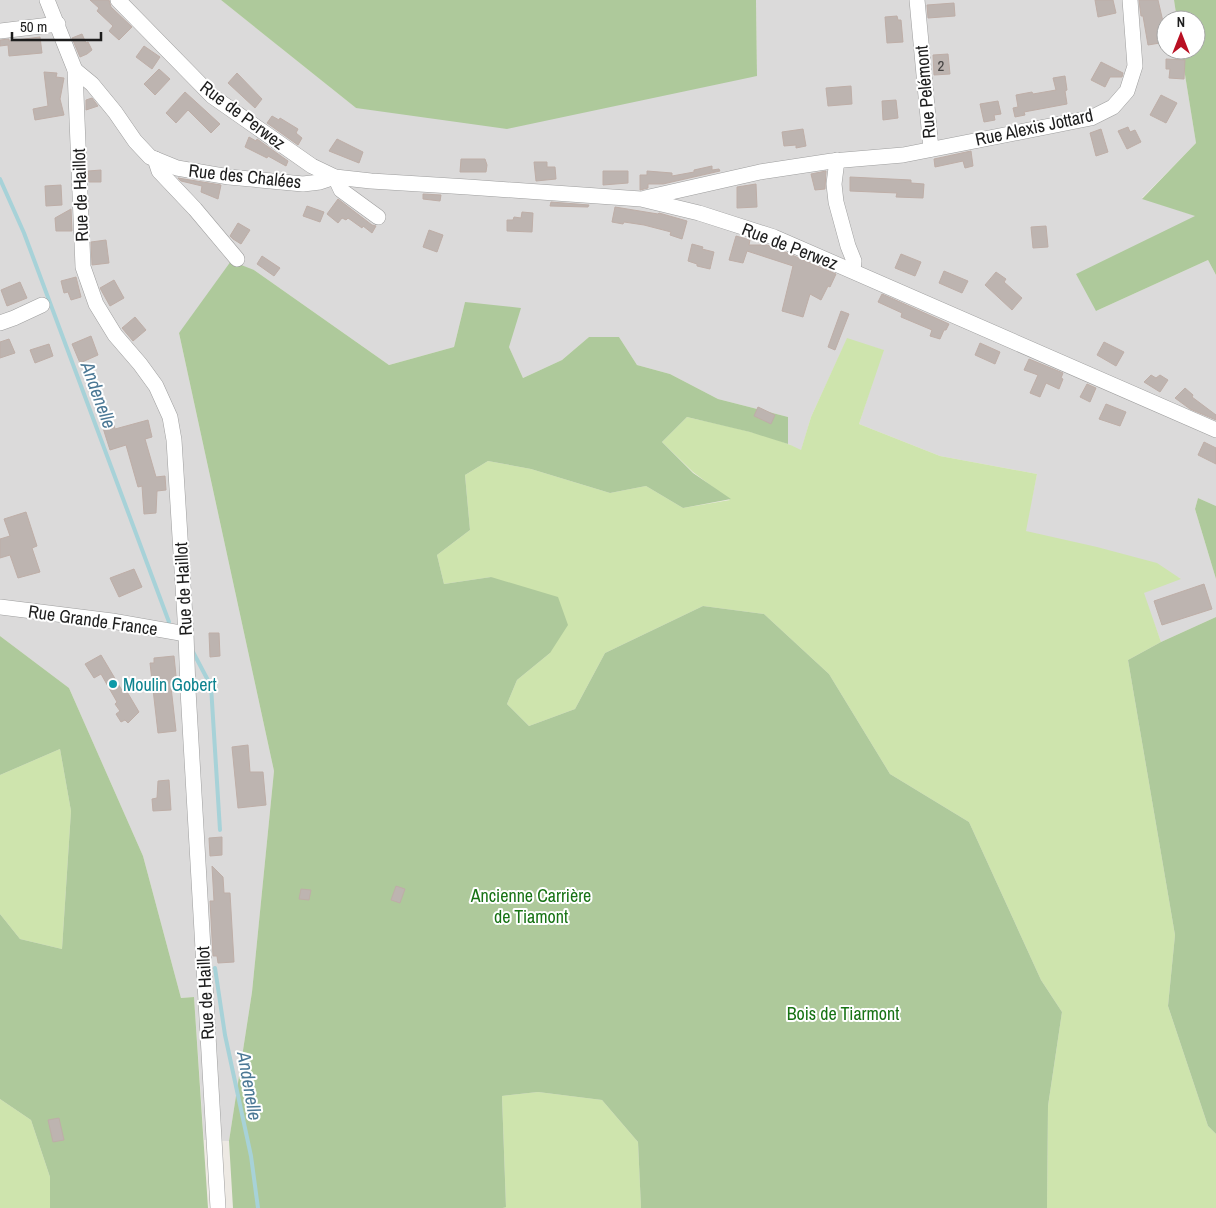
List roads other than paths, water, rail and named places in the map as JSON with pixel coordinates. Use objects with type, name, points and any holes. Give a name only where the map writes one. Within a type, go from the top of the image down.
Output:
[{"type":"street","name":"Rue de Haillot","points":[[47,0],[75,70],[83,267],[96,304],[115,335],[156,386],[170,417],[174,440],[218,1208]]},
{"type":"street","name":"Rue de Perwez","points":[[118,0],[212,96],[312,166],[335,177],[371,182],[641,199],[699,213],[774,237],[853,270],[1216,430]]},
{"type":"street","name":"Rue Pelémont","points":[[641,199],[760,172],[837,160],[903,155],[931,149],[917,0]]},
{"type":"street","name":"Rue Alexis Jottard","points":[[931,149],[1091,118],[1113,107],[1127,91],[1136,66],[1130,0]]},
{"type":"street","points":[[0,31],[58,24]]},
{"type":"street","name":"Rue des Chalées","points":[[75,70],[92,84],[115,112],[134,141],[150,157],[177,168],[230,177],[303,184],[320,182],[335,177]]},
{"type":"street","name":"Rue des Chalées","points":[[155,159],[159,171],[196,209],[237,259]]},
{"type":"street","points":[[837,160],[834,184],[836,202],[854,261],[853,270]]},
{"type":"street","name":"Rue de Perwez","points":[[335,177],[341,190],[378,217]]},
{"type":"street","points":[[0,322],[14,318],[42,305]]},
{"type":"street","name":"Rue Grande France","points":[[0,607],[186,634]]},
{"type":"waterway","name":"Andenelle","points":[[0,179],[24,233],[169,622]]},
{"type":"waterway","name":"Andenelle","points":[[193,652],[211,686],[220,830]]},
{"type":"waterway","name":"Andenelle","points":[[215,968],[225,1035],[251,1156],[258,1208]]},
{"type":"place","name":"Moulin Gobert","points":[[113,684]]},
{"type":"park label","name":"Ancienne Carrière de Tiamont","points":[[531,905]]},
{"type":"park label","name":"Bois de Tiarmont","points":[[843,1013]]}]
